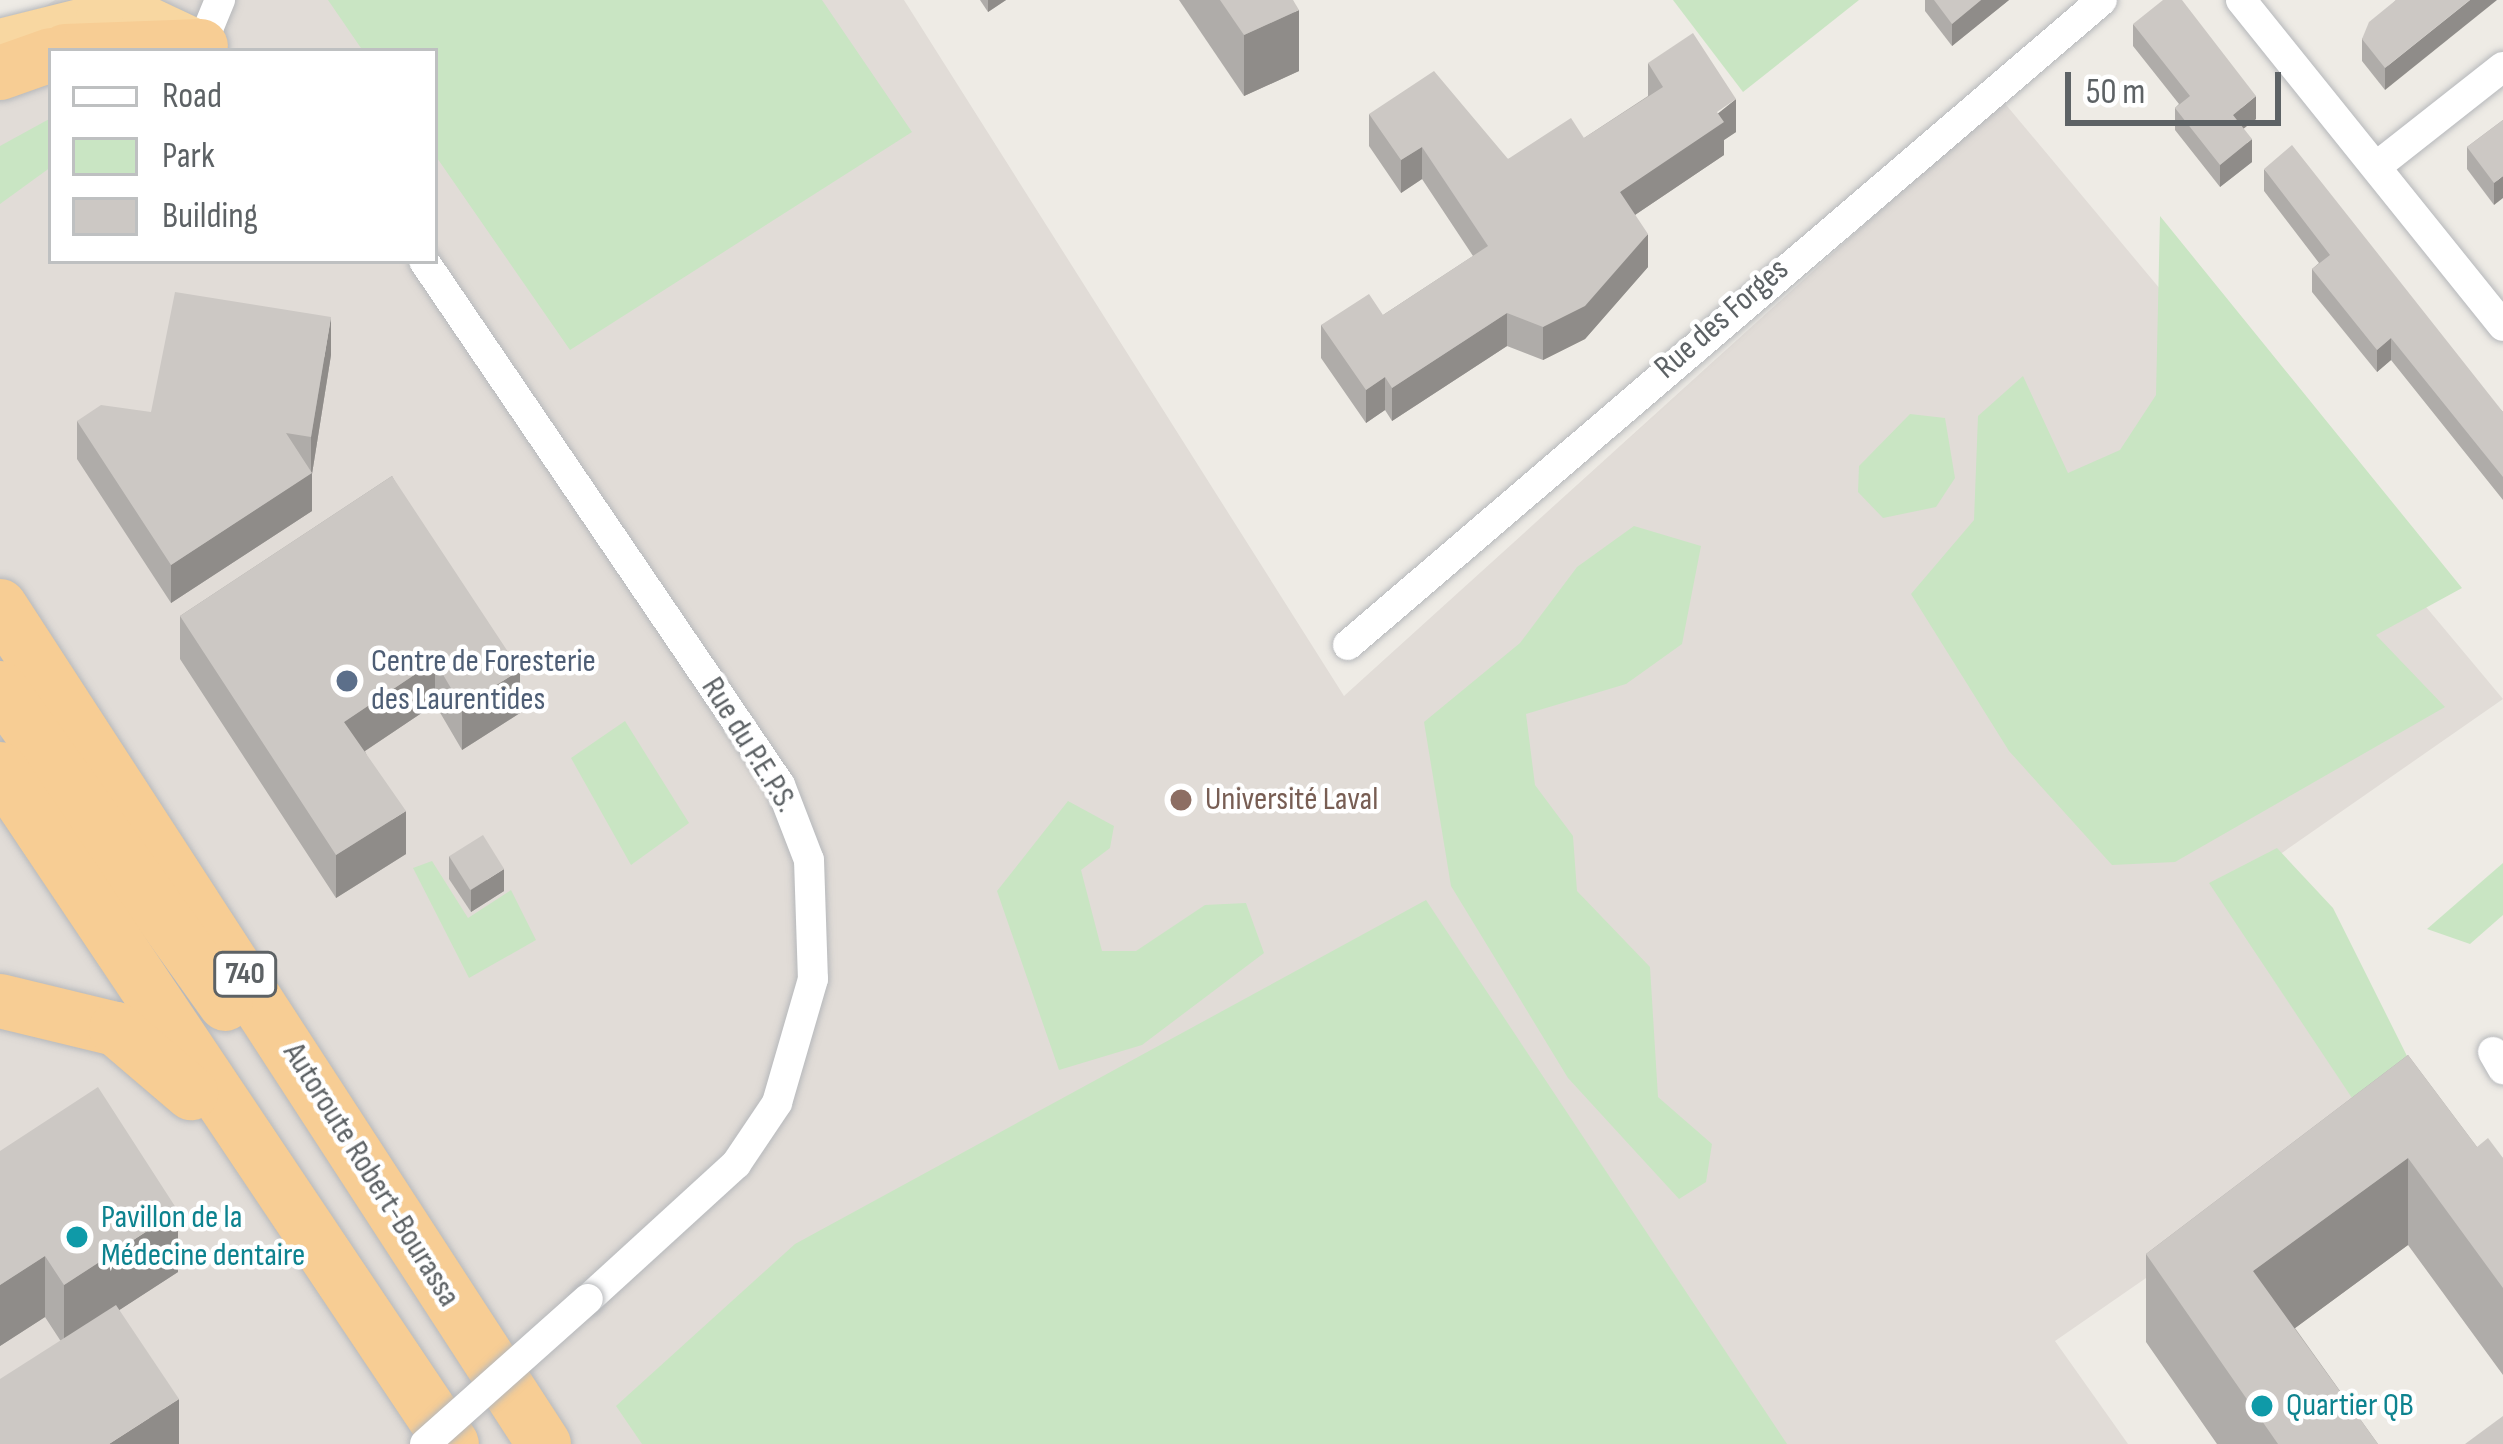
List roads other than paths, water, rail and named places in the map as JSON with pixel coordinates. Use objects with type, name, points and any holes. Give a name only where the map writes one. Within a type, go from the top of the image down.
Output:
[{"type":"highway","points":[[0,43],[100,18],[146,20],[211,32]]},
{"type":"highway","points":[[88,48],[211,32]]},
{"type":"highway","points":[[0,74],[48,56]]},
{"type":"highway","name":"Autoroute Robert-Bourassa","points":[[0,606],[544,1444]]},
{"type":"highway","points":[[0,688],[113,860],[563,1444]]},
{"type":"highway","points":[[0,769],[452,1444]]},
{"type":"highway","points":[[0,1000],[116,1029],[206,1108],[289,1205]]},
{"type":"street","name":"Rue des Forges","points":[[1348,645],[2102,0]]},
{"type":"street","points":[[2241,0],[2503,326]]},
{"type":"street","points":[[2378,166],[2503,67]]},
{"type":"street","name":"Rue du P.E.P.S.","points":[[425,1444],[736,1163],[777,1103],[812,980],[808,860],[780,785],[426,264]]},
{"type":"place","name":"Centre de Foresterie des Laurentides","points":[[347,681]]},
{"type":"place","name":"Université Laval","points":[[1181,800]]},
{"type":"place","name":"Pavillon de la Médecine dentaire","points":[[77,1237]]},
{"type":"place","name":"Quartier QB","points":[[2262,1406]]}]
